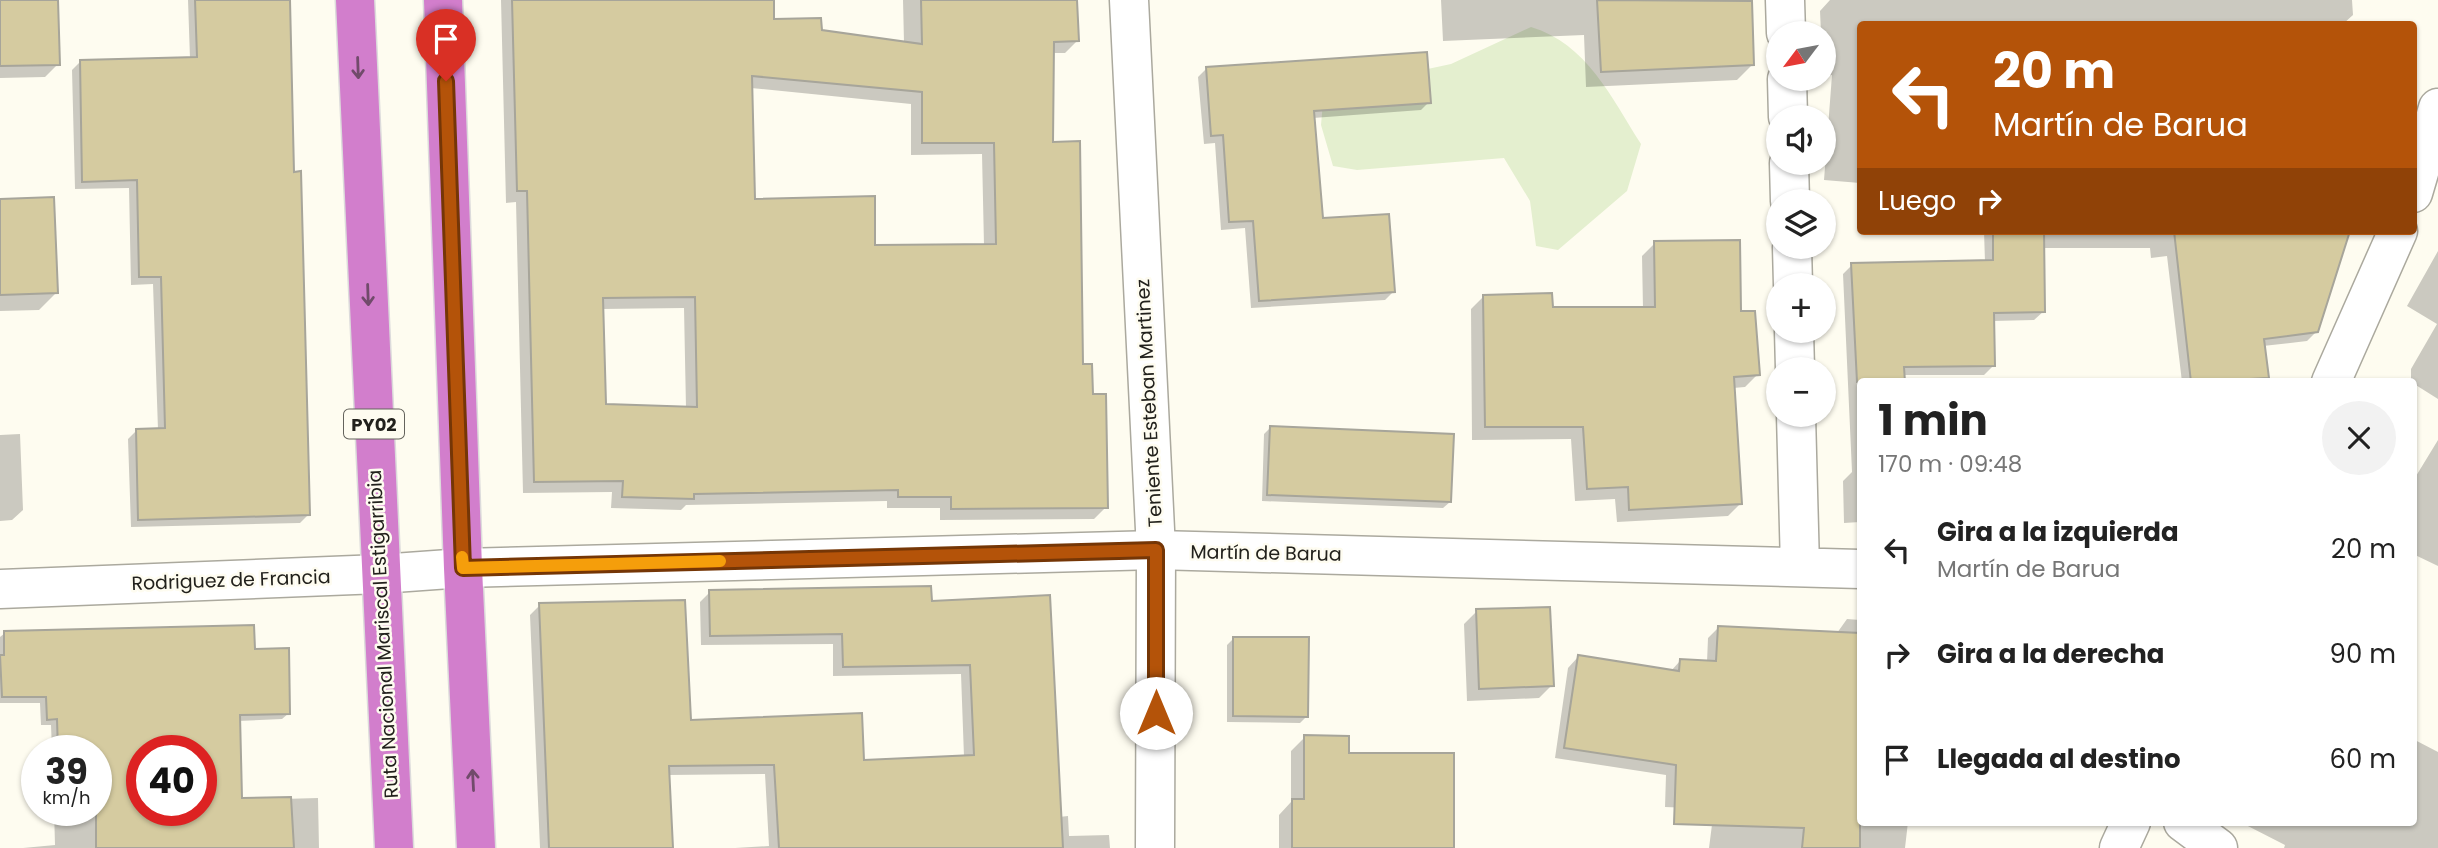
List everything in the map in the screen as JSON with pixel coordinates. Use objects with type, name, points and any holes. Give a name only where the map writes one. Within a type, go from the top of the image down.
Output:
[{"type":"highway","name":"Ruta Nacional Mariscal Estigarribia","points":[[355,0],[394,848]]},
{"type":"highway","points":[[443,0],[463,568],[477,848]]},
{"type":"street","name":"Teniente Esteban Martinez","points":[[1129,0],[1156,550],[1155,848]]},
{"type":"street","points":[[1785,0],[1786,21]]},
{"type":"street","points":[[2417,179],[2438,108]]},
{"type":"street","points":[[2333,378],[2396,235]]},
{"type":"street","points":[[1796,427],[1800,567]]},
{"type":"street","name":"Martín de Barua","points":[[463,568],[1156,550],[1857,569]]},
{"type":"street","name":"Rodriguez de Francia","points":[[0,589],[380,574],[463,568]]},
{"type":"street","points":[[2119,848],[2129,826]]},
{"type":"street","points":[[2188,826],[2218,848]]},
{"type":"green space","points":[[1531,27],[1551,35],[1583,59],[1608,91],[1641,144],[1627,191],[1558,250],[1536,246],[1530,201],[1504,158],[1357,170],[1333,166],[1321,125],[1323,102],[1339,88],[1451,64]]},
{"type":"building","points":[[0,0],[58,0],[60,65],[0,66]]},
{"type":"building","points":[[195,0],[290,0],[294,172],[301,171],[310,515],[138,520],[136,429],[165,428],[161,277],[139,277],[137,180],[82,182],[80,60],[197,57]]},
{"type":"building","points":[[512,0],[774,0],[774,19],[821,18],[822,30],[922,44],[921,0],[1077,0],[1079,41],[1054,42],[1053,142],[1080,141],[1083,364],[1092,364],[1093,394],[1106,394],[1108,508],[951,509],[951,497],[898,497],[898,490],[694,494],[694,499],[622,497],[623,481],[534,482],[527,191],[517,191]],"holes":[[[752,76],[922,92],[922,143],[994,143],[996,244],[875,245],[875,196],[755,199]],[[695,297],[697,407],[606,404],[603,298]]]},
{"type":"building","points":[[1597,0],[1752,1],[1754,65],[1601,72]]},
{"type":"building","points":[[1427,52],[1431,103],[1314,111],[1323,218],[1389,214],[1395,292],[1259,301],[1253,221],[1229,222],[1223,135],[1211,136],[1206,67]]},
{"type":"building","points":[[54,197],[58,293],[0,295],[0,199]]},
{"type":"building","points":[[1993,235],[2044,235],[2045,312],[1994,313],[1995,366],[1904,367],[1905,378],[1857,378],[1857,382],[1851,263],[1993,260]]},
{"type":"building","points":[[2174,235],[2349,235],[2318,332],[2264,339],[2269,378],[2191,378]]},
{"type":"building","points":[[1740,240],[1741,311],[1755,311],[1760,375],[1734,377],[1742,504],[1629,510],[1628,487],[1587,489],[1583,427],[1485,427],[1483,295],[1552,293],[1553,307],[1655,307],[1654,241]]},
{"type":"building","points":[[1270,426],[1454,434],[1451,502],[1267,495]]},
{"type":"building","points":[[931,586],[932,601],[1050,595],[1063,848],[779,848],[774,765],[669,766],[673,848],[549,848],[539,603],[685,600],[691,720],[862,713],[864,760],[974,755],[970,665],[843,667],[842,634],[710,636],[709,590]]},
{"type":"building","points":[[1550,607],[1554,686],[1479,689],[1476,609]]},
{"type":"building","points":[[254,625],[255,649],[289,648],[290,714],[240,715],[242,798],[291,797],[294,848],[96,848],[96,826],[112,826],[112,735],[58,735],[57,719],[47,720],[46,697],[2,697],[0,655],[4,655],[4,631]]},
{"type":"building","points":[[1718,626],[1857,633],[1857,826],[1860,826],[1860,848],[1802,848],[1804,828],[1674,824],[1676,765],[1564,748],[1578,655],[1679,671],[1680,659],[1716,661]]},
{"type":"building","points":[[1233,637],[1309,637],[1308,717],[1233,716]]},
{"type":"building","points":[[1304,735],[1349,736],[1349,753],[1454,753],[1454,848],[1292,848],[1292,799],[1304,799]]},
{"type":"slow traffic","points":[[462,557],[463,568],[720,561]]},
{"type":"route","points":[[446,81],[463,568],[1156,550],[1156,713]]}]
